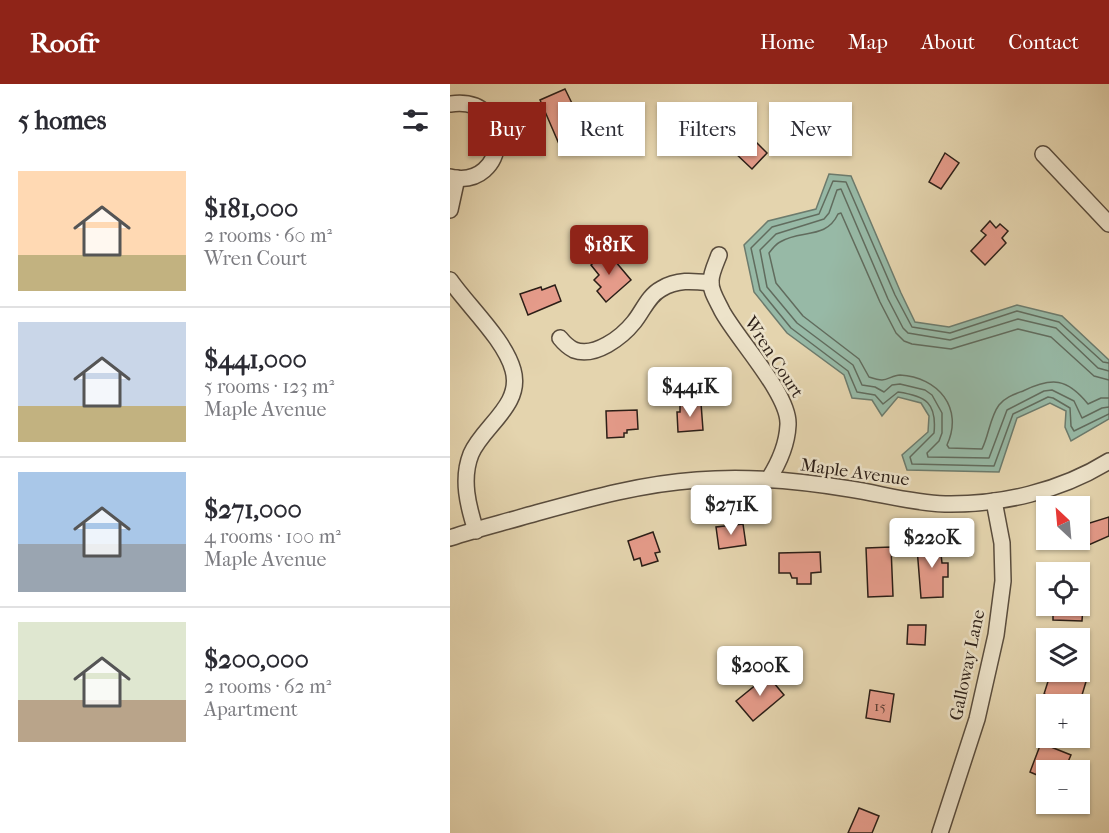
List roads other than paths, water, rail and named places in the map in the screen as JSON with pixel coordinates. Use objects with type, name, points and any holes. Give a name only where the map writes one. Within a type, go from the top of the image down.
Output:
[{"type":"street","points":[[450,104],[469,104],[481,108],[496,128],[498,140],[496,153],[490,164],[475,175],[453,178],[450,210]]},
{"type":"street","points":[[1043,154],[1109,224]]},
{"type":"street","points":[[560,338],[576,351],[591,351],[624,333],[659,290],[676,282],[711,283],[719,255]]},
{"type":"street","points":[[450,280],[506,354],[513,369],[515,383],[512,395],[504,409],[472,453],[466,485],[469,509],[476,531]]},
{"type":"street","name":"Wren Court","points":[[711,283],[711,289],[727,320],[756,360],[787,413],[788,424],[784,447],[778,464],[768,480]]},
{"type":"street","name":"Maple Avenue","points":[[450,538],[637,487],[698,480],[768,480],[849,489],[905,500],[944,504],[1008,500],[1071,480],[1109,461]]},
{"type":"street","name":"Galloway Lane","points":[[940,833],[977,719],[996,635],[1003,580],[1002,543],[994,501]]},
{"type":"water","points":[[829,174],[851,176],[915,322],[949,327],[1017,305],[1062,316],[1109,360],[1109,419],[1071,441],[1065,427],[1066,411],[1050,403],[1017,418],[999,472],[907,470],[902,455],[928,432],[929,416],[921,403],[898,397],[882,416],[872,400],[852,398],[844,375],[787,333],[754,292],[744,245],[768,221],[816,209]]}]
